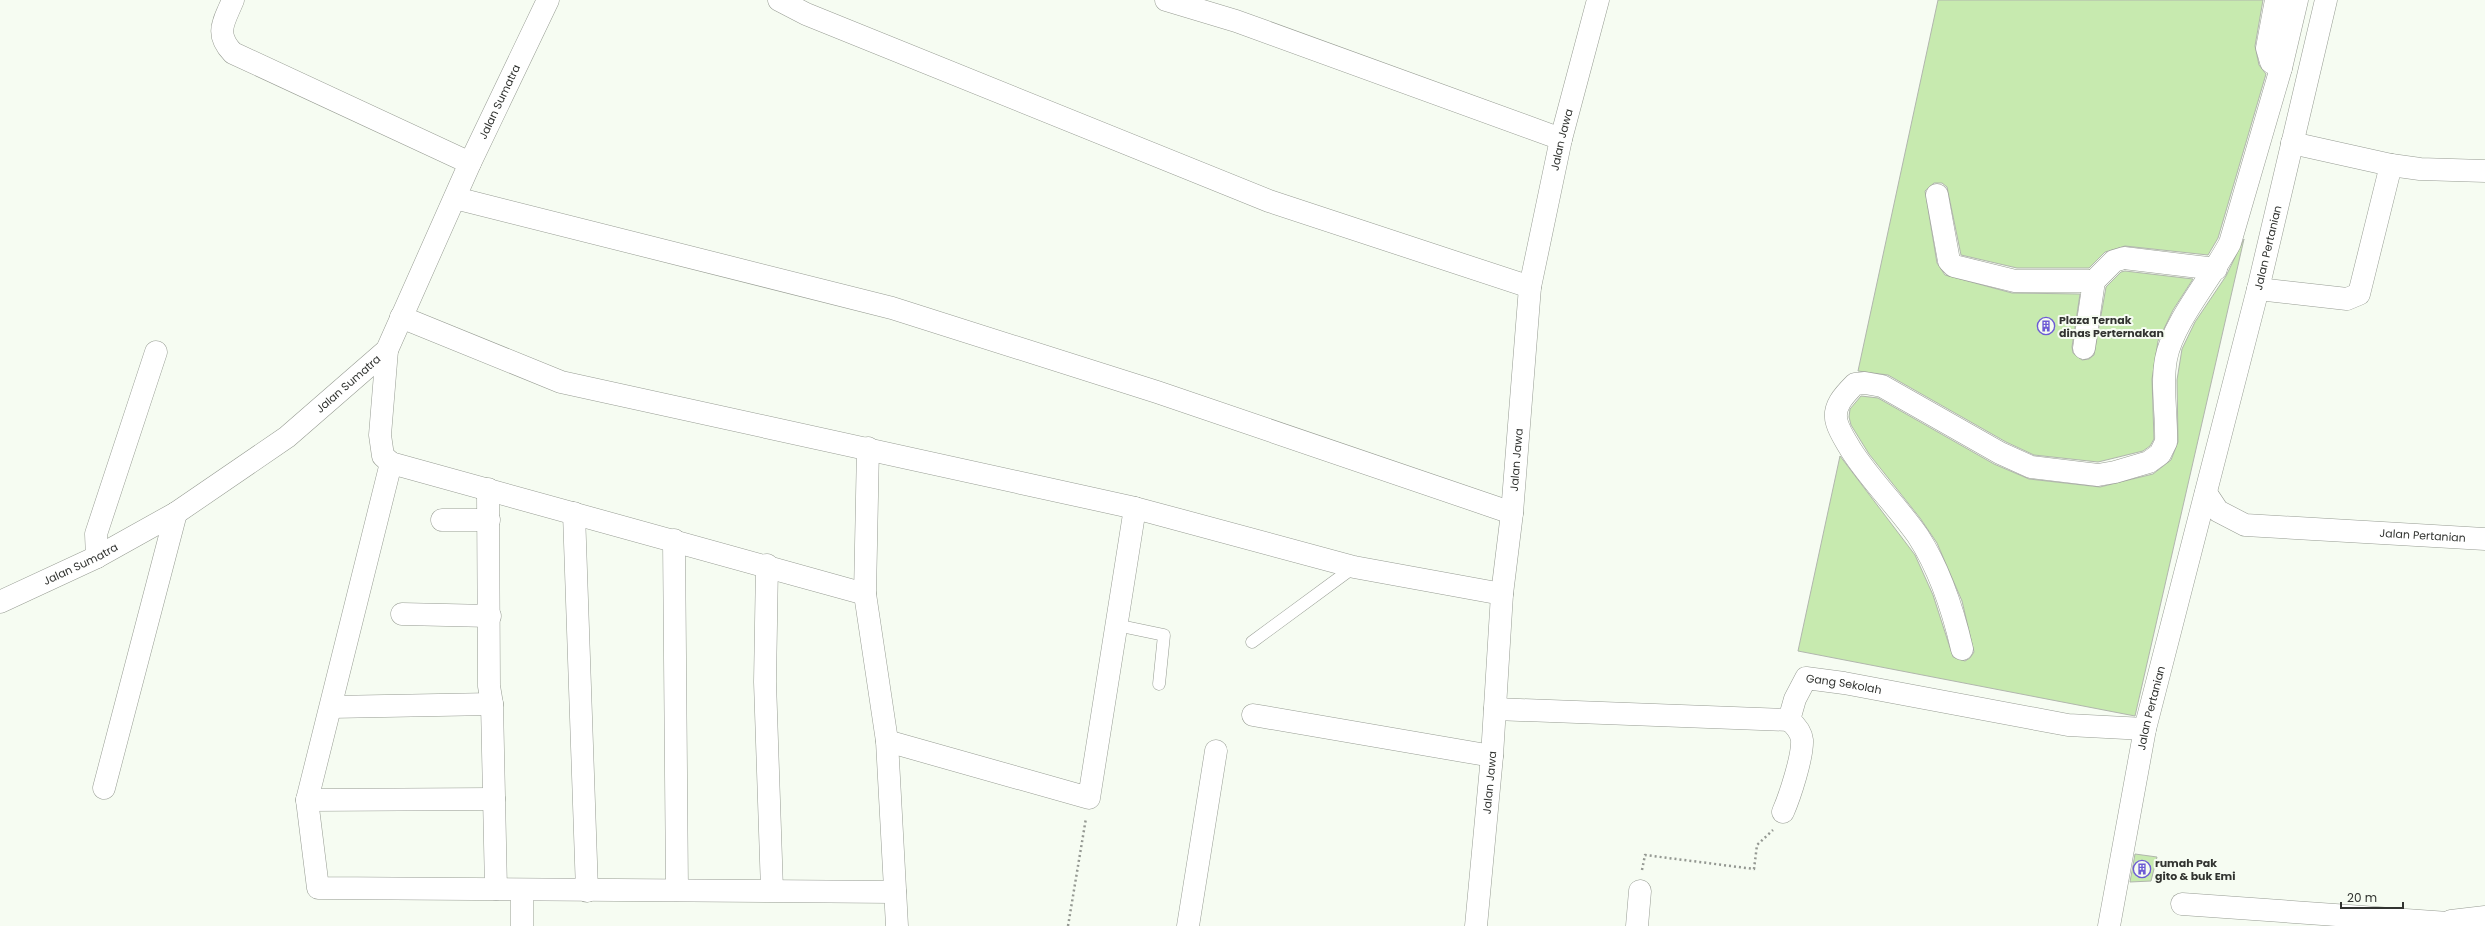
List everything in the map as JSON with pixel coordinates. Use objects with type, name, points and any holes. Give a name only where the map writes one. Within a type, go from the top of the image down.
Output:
[{"type":"street","points":[[233,0],[221,31],[224,44],[233,53],[470,164]]},
{"type":"street","name":"Jalan Sumatra","points":[[0,602],[97,557],[176,513],[287,437],[387,350],[470,164],[548,0]]},
{"type":"street","points":[[779,0],[813,16],[1107,137],[1269,201],[1530,287]]},
{"type":"street","points":[[1166,0],[1236,21],[1561,140]]},
{"type":"street","name":"Jalan Jawa","points":[[1476,926],[1492,756],[1502,594],[1512,513],[1530,287],[1561,140],[1598,0]]},
{"type":"street","points":[[2276,0],[2267,48],[2271,62],[2281,68]]},
{"type":"street","points":[[1962,649],[1951,604],[1924,547],[1912,528],[1868,476],[1836,422],[1836,409],[1843,396],[1855,384],[1882,386],[2000,453],[2031,467],[2098,475],[2115,472],[2149,462],[2160,454],[2166,442],[2164,378],[2166,360],[2172,340],[2180,322],[2216,269],[2230,243],[2281,68],[2297,0]]},
{"type":"street","name":"Jalan Pertanian","points":[[2109,926],[2145,729],[2258,289],[2326,0]]},
{"type":"street","points":[[2292,143],[2391,165],[2420,169],[2485,171]]},
{"type":"street","points":[[2258,289],[2347,299],[2356,297],[2359,294],[2391,165]]},
{"type":"street","points":[[1937,195],[1949,261],[1954,266],[2015,281],[2094,280]]},
{"type":"street","points":[[455,198],[892,308],[1157,392],[1512,513]]},
{"type":"street","points":[[2084,348],[2094,280],[2114,261],[2124,258],[2216,269]]},
{"type":"street","points":[[401,317],[561,382],[868,448],[1135,508],[1354,567],[1502,594]]},
{"type":"street","points":[[387,350],[380,435],[383,456],[391,463],[767,565],[865,594]]},
{"type":"street","points":[[97,557],[96,534],[156,352]]},
{"type":"street","points":[[868,448],[865,594],[887,741],[897,926]]},
{"type":"street","points":[[391,463],[307,800],[318,888],[895,892]]},
{"type":"street","points":[[488,489],[490,616],[489,686],[492,704],[496,890]]},
{"type":"street","name":"Jalan Pertanian","points":[[2206,493],[2218,511],[2245,525],[2485,539]]},
{"type":"street","points":[[887,741],[1089,798],[1135,508]]},
{"type":"street","points":[[104,788],[176,513]]},
{"type":"street","points":[[574,513],[587,891]]},
{"type":"street","points":[[442,520],[489,520]]},
{"type":"street","points":[[674,540],[677,890]]},
{"type":"street","points":[[767,565],[765,682],[772,890]]},
{"type":"street","points":[[402,614],[490,616]]},
{"type":"street","name":"Gang Sekolah","points":[[1788,720],[1795,698],[1806,678],[1844,683],[2068,725],[2145,729]]},
{"type":"street","points":[[330,706],[492,704]]},
{"type":"street","points":[[1495,709],[1788,720],[1796,726],[1802,740],[1791,795],[1783,812]]},
{"type":"street","points":[[1253,714],[1492,756]]},
{"type":"street","points":[[1188,926],[1216,751]]},
{"type":"street","points":[[307,800],[494,799]]},
{"type":"street","points":[[522,890],[522,926]]},
{"type":"street","points":[[1637,926],[1640,890]]},
{"type":"street","points":[[2182,904],[2446,925],[2485,917]]},
{"type":"lane","points":[[1252,642],[1354,567]]},
{"type":"lane","points":[[1116,625],[1162,633],[1164,635],[1159,684]]},
{"type":"path","points":[[1068,926],[1089,798]]},
{"type":"path","points":[[1640,890],[1645,855],[1754,869],[1757,845],[1774,829],[1783,812]]},
{"type":"building","points":[[1938,0],[2263,0],[2255,46],[2259,65],[2266,74],[2218,238],[2208,255],[2125,246],[2105,252],[2089,268],[2017,268],[1961,255],[1947,187],[1942,183],[1934,183],[1925,191],[1937,263],[1945,275],[2012,293],[2080,294],[2072,347],[2073,353],[2082,360],[2089,359],[2094,355],[2106,287],[2121,272],[2125,271],[2193,279],[2173,310],[2158,341],[2152,379],[2154,439],[2150,446],[2143,451],[2098,462],[2034,455],[2006,442],[1888,375],[1858,371]]},
{"type":"building","points":[[2244,239],[2135,716],[1798,651],[1840,456],[1915,555],[1933,595],[1953,657],[1965,661],[1970,658],[1974,652],[1962,601],[1937,543],[1920,518],[1869,454],[1851,425],[1849,417],[1850,409],[1861,396],[1878,398],[1994,464],[2029,479],[2100,487],[2153,474],[2171,460],[2178,442],[2177,380],[2182,349],[2195,322],[2226,276]]},
{"type":"building","name":"rumah Pak gito & buk Emi","points":[[2135,854],[2157,857],[2151,881],[2130,882]]},
{"type":"place","name":"Plaza Ternak dinas Perternakan","points":[[2046,326]]},
{"type":"place","name":"rumah Pak gito & buk Emi","points":[[2142,869]]}]
